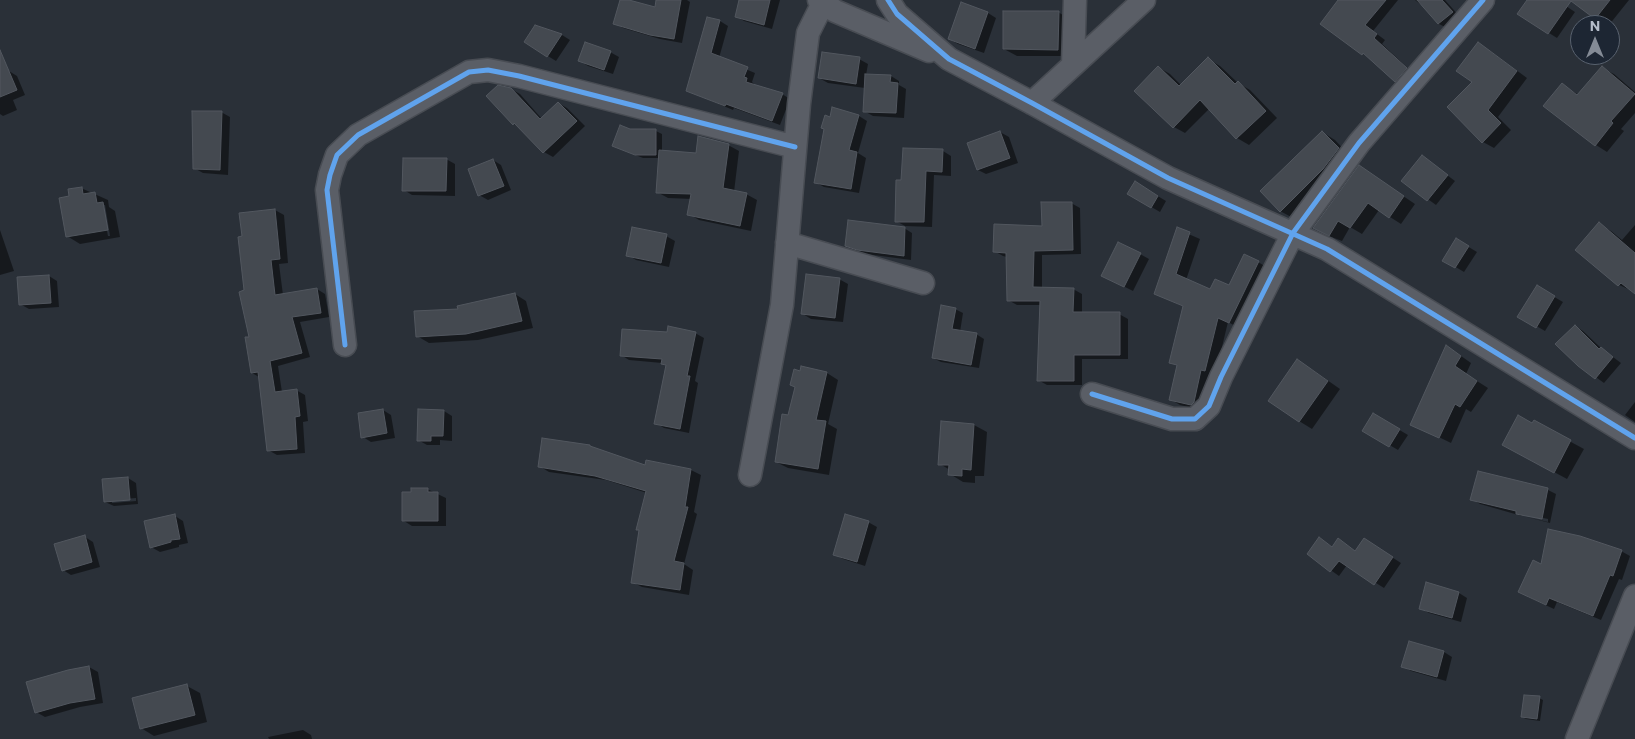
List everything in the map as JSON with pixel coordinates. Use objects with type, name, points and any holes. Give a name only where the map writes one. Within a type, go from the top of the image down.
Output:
[{"type":"street","points":[[888,0],[897,14],[949,59]]},
{"type":"street","points":[[1073,65],[1074,0]]},
{"type":"street","points":[[1032,103],[1144,0]]},
{"type":"street","points":[[1092,394],[1172,419],[1195,419],[1209,406],[1221,377],[1293,233],[1359,142],[1484,0]]},
{"type":"street","points":[[750,475],[782,305],[798,104],[808,33],[821,1],[835,11],[949,59],[1168,178],[1336,254],[1635,438]]},
{"type":"street","points":[[345,345],[327,190],[337,154],[358,135],[468,72],[488,70],[519,76],[795,147]]},
{"type":"street","points":[[788,243],[923,283]]},
{"type":"street","points":[[1577,739],[1635,596]]},
{"type":"building","points":[[620,0],[629,0],[655,7],[656,0],[681,0],[674,39],[650,35],[613,24]]},
{"type":"building","points":[[739,0],[770,0],[764,25],[735,17]]},
{"type":"building","points":[[1338,0],[1386,0],[1365,25],[1377,34],[1374,38],[1407,68],[1395,82],[1363,53],[1362,55],[1320,24]]},
{"type":"building","points":[[1417,0],[1442,0],[1453,12],[1438,24]]},
{"type":"building","points":[[1527,0],[1610,0],[1598,15],[1590,15],[1571,1],[1548,34],[1517,14]]},
{"type":"building","points":[[961,2],[988,12],[975,49],[948,39]]},
{"type":"building","points":[[1003,11],[1059,11],[1058,50],[1003,49]]},
{"type":"building","points":[[707,17],[720,20],[711,53],[748,67],[744,77],[747,78],[746,82],[783,93],[772,121],[686,91]]},
{"type":"building","points":[[535,25],[562,34],[547,57],[524,42]]},
{"type":"building","points":[[585,42],[611,51],[604,70],[578,61]]},
{"type":"building","points":[[1478,42],[1517,71],[1488,110],[1501,123],[1482,143],[1447,107],[1472,82],[1456,71]]},
{"type":"building","points":[[0,50],[17,90],[0,97]]},
{"type":"building","points":[[822,52],[860,57],[856,84],[818,78]]},
{"type":"building","points":[[1208,57],[1235,84],[1238,81],[1266,111],[1236,139],[1200,100],[1173,128],[1134,91],[1158,66],[1179,86]]},
{"type":"building","points":[[1602,66],[1635,94],[1611,121],[1613,123],[1595,146],[1543,106],[1562,83],[1577,95]]},
{"type":"building","points":[[865,74],[891,75],[890,82],[898,83],[896,113],[863,112]]},
{"type":"building","points":[[498,85],[511,88],[540,119],[558,102],[577,121],[543,153],[486,96]]},
{"type":"building","points":[[832,107],[859,115],[849,150],[857,152],[851,189],[814,183],[824,129],[821,128],[825,115],[830,117]]},
{"type":"building","points":[[192,111],[222,111],[220,170],[193,169]]},
{"type":"building","points":[[620,125],[630,129],[656,129],[656,155],[635,155],[612,146]]},
{"type":"building","points":[[1000,131],[1010,158],[977,170],[967,143]]},
{"type":"building","points":[[1322,131],[1339,148],[1323,169],[1280,212],[1260,191]]},
{"type":"building","points":[[698,136],[729,144],[723,188],[747,193],[740,226],[687,215],[691,194],[656,193],[659,150],[696,153]]},
{"type":"building","points":[[903,148],[943,149],[942,172],[926,171],[924,222],[895,222],[896,180],[901,180]]},
{"type":"building","points":[[1422,155],[1448,175],[1427,201],[1401,181]]},
{"type":"building","points":[[403,158],[447,158],[446,191],[402,191]]},
{"type":"building","points":[[493,159],[504,186],[478,196],[468,169]]},
{"type":"building","points":[[1359,165],[1404,196],[1389,218],[1368,203],[1350,228],[1338,221],[1329,236],[1313,228]]},
{"type":"building","points":[[1135,181],[1158,196],[1151,208],[1127,194]]},
{"type":"building","points":[[82,187],[83,194],[95,192],[97,203],[103,202],[108,230],[66,237],[59,198],[69,196],[68,189]]},
{"type":"building","points":[[1041,202],[1072,202],[1073,250],[1034,251],[1033,287],[1074,288],[1073,312],[1120,312],[1120,355],[1074,355],[1074,381],[1037,381],[1040,301],[1007,301],[1006,253],[993,252],[994,224],[1042,226]]},
{"type":"building","points":[[275,209],[280,259],[271,260],[275,295],[317,288],[321,313],[292,317],[302,353],[270,361],[275,392],[297,389],[300,416],[295,417],[297,449],[267,451],[258,372],[251,373],[245,337],[249,337],[239,292],[244,290],[238,237],[242,236],[239,213]]},
{"type":"building","points":[[848,220],[905,227],[904,256],[857,250],[845,246]]},
{"type":"building","points":[[1599,222],[1635,253],[1635,294],[1621,283],[1618,286],[1575,250]]},
{"type":"building","points":[[632,227],[667,234],[661,263],[626,256]]},
{"type":"building","points":[[1177,227],[1190,232],[1176,274],[1210,289],[1215,279],[1229,285],[1244,254],[1259,261],[1229,323],[1218,318],[1205,371],[1201,370],[1194,402],[1191,405],[1169,400],[1177,365],[1169,363],[1183,306],[1154,294]]},
{"type":"building","points":[[1456,238],[1469,246],[1455,268],[1442,261]]},
{"type":"building","points":[[1118,242],[1141,253],[1124,287],[1101,276]]},
{"type":"building","points":[[806,274],[840,278],[835,318],[801,314]]},
{"type":"building","points":[[49,275],[51,303],[19,305],[17,277]]},
{"type":"building","points":[[1537,285],[1555,296],[1536,328],[1517,317]]},
{"type":"building","points":[[515,293],[522,321],[466,334],[416,337],[414,311],[458,309],[457,306]]},
{"type":"building","points":[[941,305],[956,308],[952,329],[977,333],[971,365],[932,358]]},
{"type":"building","points":[[1575,325],[1599,349],[1601,347],[1613,357],[1595,379],[1555,344]]},
{"type":"building","points":[[668,326],[696,332],[687,376],[690,376],[680,429],[654,424],[666,365],[661,364],[662,359],[620,356],[622,329],[667,332]]},
{"type":"building","points":[[1446,345],[1461,356],[1455,366],[1477,381],[1460,407],[1455,404],[1439,438],[1410,425]]},
{"type":"building","points":[[1297,359],[1328,381],[1299,422],[1268,401]]},
{"type":"building","points":[[801,366],[827,372],[816,420],[826,421],[818,469],[775,462],[782,414],[788,415],[795,387],[790,385],[794,369],[800,371]]},
{"type":"building","points":[[383,409],[387,433],[361,438],[358,413]]},
{"type":"building","points":[[418,409],[444,410],[443,436],[431,436],[431,441],[417,441]]},
{"type":"building","points":[[1373,413],[1400,429],[1389,447],[1362,431]]},
{"type":"building","points":[[1518,415],[1532,423],[1534,420],[1571,440],[1554,473],[1502,445]]},
{"type":"building","points":[[941,421],[974,424],[971,470],[962,469],[962,476],[948,475],[949,465],[938,465]]},
{"type":"building","points":[[542,438],[590,445],[645,465],[646,460],[691,469],[685,507],[688,507],[674,561],[684,563],[680,590],[631,583],[639,530],[636,530],[646,491],[595,476],[538,467]]},
{"type":"building","points":[[1478,471],[1548,488],[1542,519],[1516,514],[1516,511],[1470,500]]},
{"type":"building","points":[[128,477],[130,500],[104,502],[102,479]]},
{"type":"building","points":[[411,488],[428,488],[428,492],[438,492],[438,521],[402,521],[402,492],[411,492]]},
{"type":"building","points":[[175,514],[180,539],[171,540],[171,542],[150,548],[144,521]]},
{"type":"building","points":[[845,514],[869,521],[857,562],[833,555]]},
{"type":"building","points":[[1548,529],[1580,536],[1622,550],[1613,576],[1610,575],[1593,616],[1549,598],[1546,605],[1518,592],[1533,560],[1541,564]]},
{"type":"building","points":[[85,535],[92,562],[62,571],[54,544]]},
{"type":"building","points":[[1319,537],[1332,547],[1338,538],[1355,551],[1364,538],[1393,557],[1374,585],[1339,561],[1330,572],[1307,554]]},
{"type":"building","points":[[1426,582],[1459,592],[1452,618],[1419,609]]},
{"type":"building","points":[[1409,641],[1444,651],[1437,677],[1401,667]]},
{"type":"building","points":[[89,666],[95,699],[70,703],[35,713],[26,682]]},
{"type":"building","points":[[187,684],[195,715],[140,729],[132,698]]},
{"type":"building","points":[[1524,695],[1540,696],[1537,719],[1521,717]]},
{"type":"cycle path","points":[[888,0],[897,14],[949,59],[1168,178],[1327,249],[1635,438]]},
{"type":"cycle path","points":[[1092,394],[1172,419],[1195,419],[1209,406],[1221,377],[1293,233],[1359,143],[1483,0]]},
{"type":"cycle path","points":[[345,345],[327,190],[337,155],[358,135],[469,72],[488,70],[519,76],[795,147]]}]
